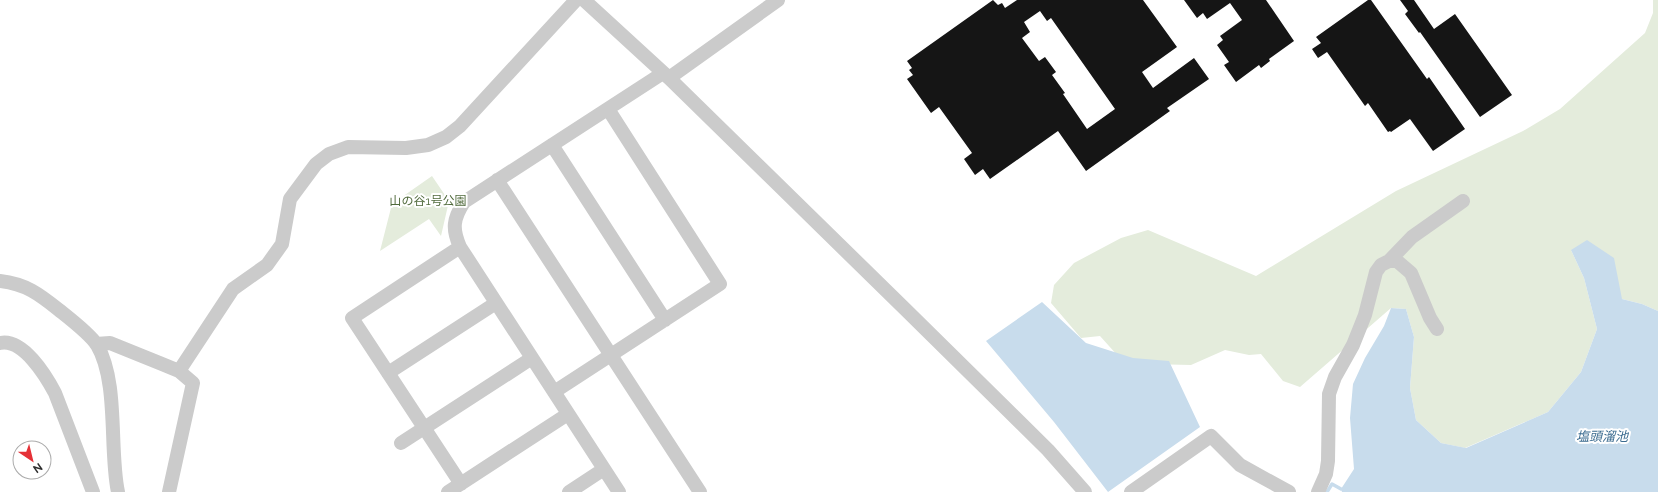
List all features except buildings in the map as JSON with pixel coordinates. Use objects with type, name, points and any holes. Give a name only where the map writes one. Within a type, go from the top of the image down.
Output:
[{"type":"street","points":[[179,371],[233,289],[266,265],[282,244],[290,199],[316,164],[329,154],[348,147],[406,148],[428,145],[446,137],[460,126],[576,0]]},
{"type":"street","points":[[584,0],[666,75],[1043,444],[1085,492]]},
{"type":"street","points":[[619,492],[460,248],[454,235],[458,211],[464,202],[497,180],[608,109],[666,75],[778,0]]},
{"type":"street","points":[[554,392],[720,284],[608,109]]},
{"type":"street","points":[[552,145],[665,320]]},
{"type":"street","points":[[497,180],[700,492]]},
{"type":"street","points":[[1318,492],[1326,474],[1328,461],[1329,394],[1335,377],[1353,345],[1365,315],[1376,272],[1381,265],[1389,260],[1412,237],[1463,201]]},
{"type":"street","points":[[460,248],[352,318],[461,484]]},
{"type":"street","points":[[1389,260],[1396,261],[1411,273],[1430,318],[1437,329]]},
{"type":"street","points":[[0,281],[13,282],[35,291],[96,344],[104,365],[109,386],[118,492]]},
{"type":"street","points":[[388,373],[496,303]]},
{"type":"street","points":[[0,343],[15,344],[27,354],[48,379],[55,393],[92,492]]},
{"type":"street","points":[[96,344],[110,343],[179,371],[193,383],[169,492]]},
{"type":"street","points":[[401,443],[532,358]]},
{"type":"street","points":[[448,492],[568,414]]},
{"type":"street","points":[[1131,492],[1211,436],[1240,465],[1289,492]]},
{"type":"street","points":[[569,492],[604,469]]},
{"type":"green space","points":[[1653,0],[1658,0],[1658,311],[1642,304],[1622,299],[1571,250],[1584,278],[1597,329],[1581,372],[1548,412],[1465,448],[1441,443],[1416,420],[1410,388],[1414,337],[1406,309],[1391,308],[1300,387],[1283,381],[1261,354],[1249,355],[1225,350],[1191,365],[1149,364],[1118,356],[1100,336],[1081,338],[1051,303],[1054,285],[1074,263],[1121,238],[1148,230],[1256,276],[1396,191],[1523,131],[1560,109],[1645,33],[1653,13]]},
{"type":"green space","name":"山の谷1号公園","points":[[432,176],[449,201],[441,236],[429,219],[380,251],[392,204]]},
{"type":"water","name":"塩頭溜池","points":[[1587,240],[1614,258],[1622,299],[1642,304],[1658,311],[1658,492],[1342,492],[1341,489],[1354,469],[1350,418],[1353,384],[1365,358],[1384,326],[1391,308],[1406,309],[1414,337],[1410,388],[1416,420],[1441,443],[1466,448],[1548,412],[1581,372],[1597,329],[1584,278],[1571,250]]},
{"type":"water","points":[[1042,302],[1086,343],[1133,358],[1169,361],[1200,427],[1108,492],[1054,422],[986,341]]},
{"type":"waterway","points":[[1327,492],[1332,484],[1341,489]]}]
